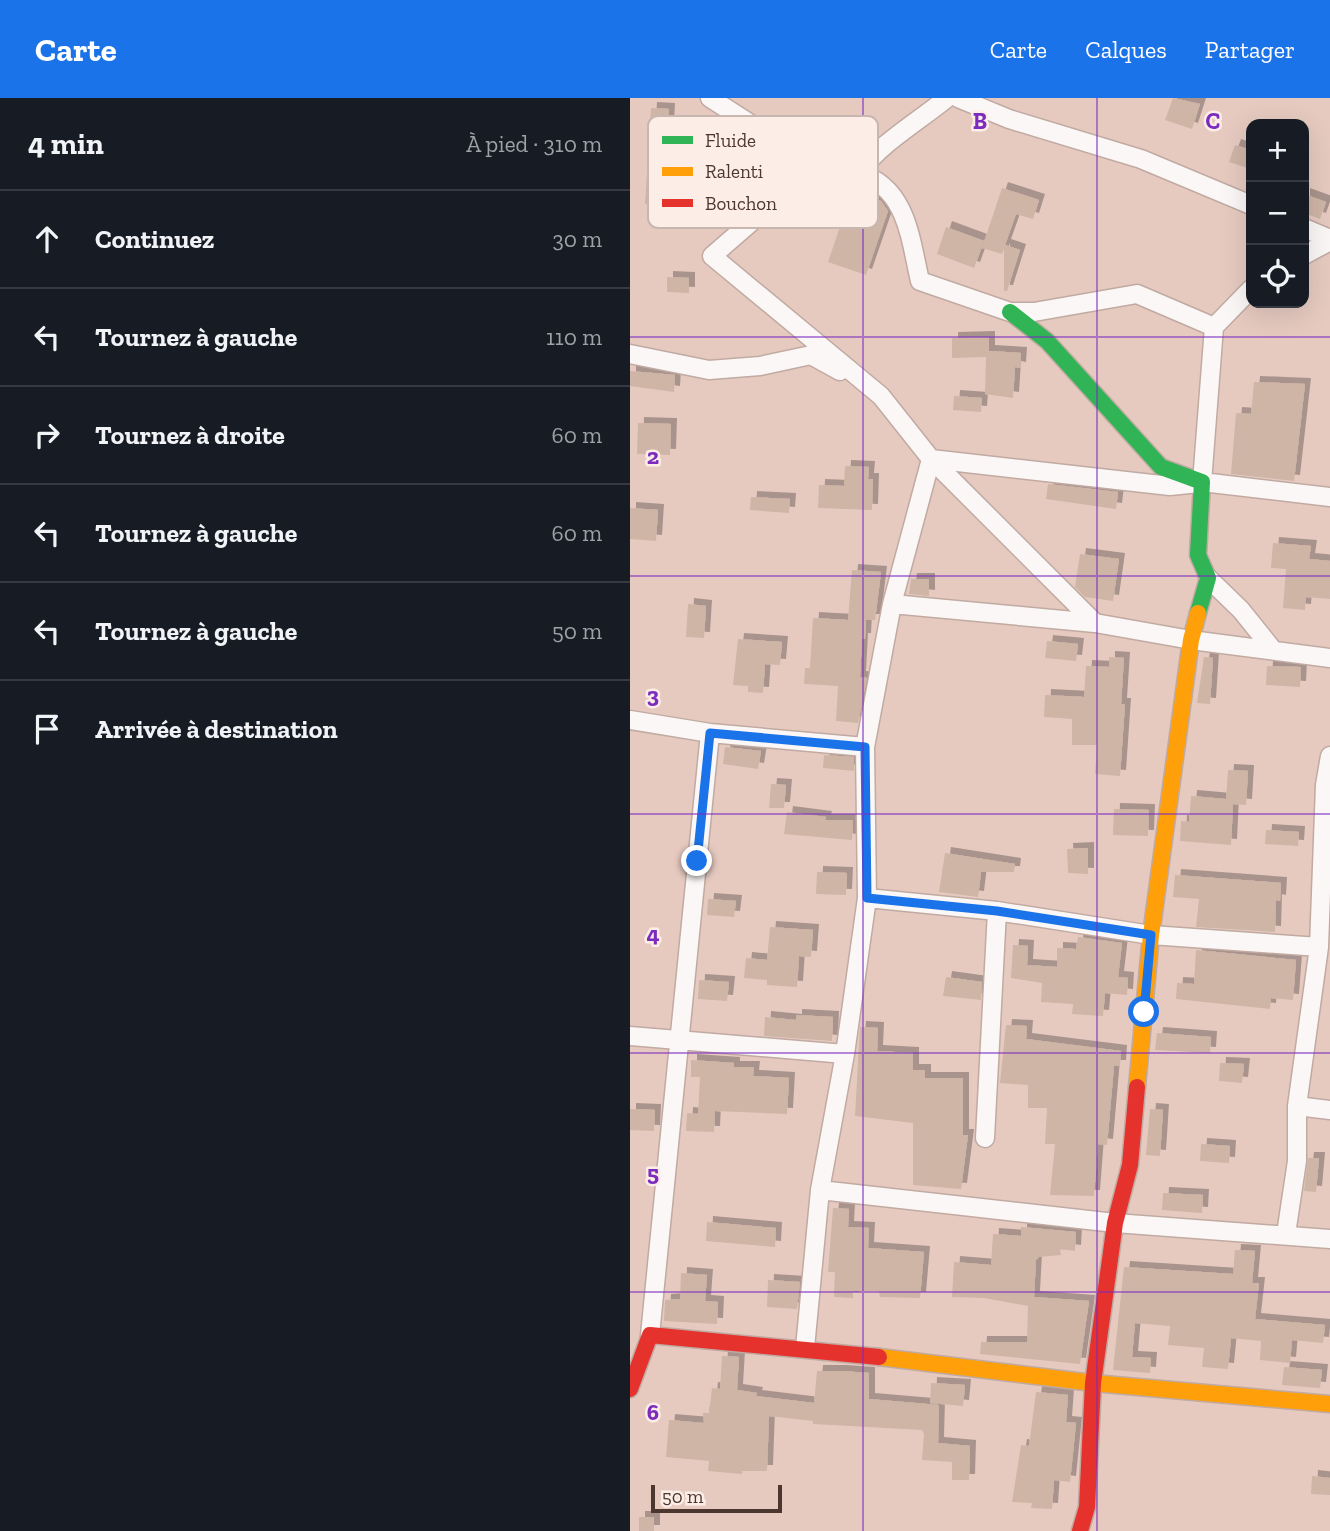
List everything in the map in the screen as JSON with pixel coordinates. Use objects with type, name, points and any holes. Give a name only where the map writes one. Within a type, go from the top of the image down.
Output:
[{"type":"street","points":[[710,98],[738,116]]},
{"type":"street","points":[[878,151],[891,144],[947,98]]},
{"type":"street","points":[[958,98],[1009,119],[1141,159],[1246,203]]},
{"type":"street","points":[[878,179],[903,211],[919,281],[1010,312],[1034,312],[1137,294],[1214,327]]},
{"type":"street","points":[[744,228],[712,256],[881,396],[931,459],[1095,624]]},
{"type":"street","points":[[1309,230],[1330,240]]},
{"type":"street","points":[[1309,252],[1330,240]]},
{"type":"street","points":[[1246,294],[1214,327],[1198,555],[1208,578],[1241,610],[1273,650]]},
{"type":"street","points":[[1010,312],[1047,341],[1161,467],[1202,482]]},
{"type":"street","points":[[630,354],[709,370],[760,366],[811,355],[881,396]]},
{"type":"street","points":[[931,459],[1170,485],[1202,482],[1330,497]]},
{"type":"street","points":[[805,1348],[820,1190],[845,1054],[867,898],[865,747],[892,604],[931,459]]},
{"type":"street","points":[[1080,1531],[1087,1507],[1093,1383],[1115,1223],[1130,1165],[1151,935],[1191,640],[1208,578]]},
{"type":"street","points":[[892,604],[1095,624],[1191,640],[1330,657]]},
{"type":"street","points":[[630,720],[710,733],[865,747]]},
{"type":"street","points":[[630,1389],[633,1372],[650,1335],[710,733]]},
{"type":"street","points":[[1286,1234],[1297,1161],[1297,1106],[1319,947],[1330,757]]},
{"type":"street","points":[[867,898],[997,911],[1151,935],[1319,947]]},
{"type":"street","points":[[985,1138],[997,911]]},
{"type":"street","points":[[630,1036],[845,1054]]},
{"type":"street","points":[[1297,1106],[1330,1110]]},
{"type":"street","points":[[820,1190],[1115,1223],[1330,1238]]},
{"type":"street","points":[[650,1335],[805,1348],[1093,1383],[1330,1404]]},
{"type":"building","points":[[1173,98],[1200,104],[1192,129],[1165,120]]},
{"type":"building","points":[[651,108],[669,109],[669,116],[650,116]]},
{"type":"building","points":[[1235,145],[1246,148],[1246,167],[1229,162]]},
{"type":"building","points":[[648,156],[648,204],[645,204]]},
{"type":"building","points":[[1002,188],[1039,200],[1033,219],[1016,214],[1005,245],[1020,250],[1007,291],[1004,291],[1004,249],[1002,254],[982,248]]},
{"type":"building","points":[[1309,196],[1326,202],[1320,219],[1309,215]]},
{"type":"building","points":[[878,200],[881,201],[888,211],[866,275],[828,262],[839,228],[878,228]]},
{"type":"building","points":[[946,227],[984,241],[974,268],[937,254]]},
{"type":"building","points":[[667,277],[689,278],[689,293],[667,292]]},
{"type":"building","points":[[989,337],[989,351],[1021,353],[1020,368],[1015,367],[1013,398],[985,394],[986,357],[952,358],[952,338]]},
{"type":"building","points":[[630,371],[675,375],[674,392],[630,386]]},
{"type":"building","points":[[1254,382],[1305,384],[1294,481],[1231,474],[1236,413],[1251,414]]},
{"type":"building","points":[[954,396],[982,398],[981,412],[953,410]]},
{"type":"building","points":[[638,423],[671,424],[670,455],[637,454]]},
{"type":"building","points":[[845,466],[869,467],[868,479],[873,479],[872,510],[818,508],[819,485],[844,486]]},
{"type":"building","points":[[1048,484],[1118,492],[1116,509],[1046,499]]},
{"type":"building","points":[[751,497],[790,499],[789,513],[750,510]]},
{"type":"building","points":[[630,508],[658,510],[656,541],[630,539]]},
{"type":"building","points":[[1273,543],[1311,546],[1309,559],[1330,561],[1330,599],[1306,597],[1305,610],[1283,608],[1286,569],[1271,568]]},
{"type":"building","points":[[1080,554],[1119,559],[1113,601],[1085,597],[1075,587]]},
{"type":"building","points":[[852,570],[881,572],[875,620],[866,620],[865,639],[862,639],[860,677],[867,678],[858,723],[836,721],[838,686],[804,684],[805,668],[810,668],[813,618],[848,620]]},
{"type":"building","points":[[911,579],[929,579],[929,596],[909,594]]},
{"type":"building","points":[[688,604],[706,606],[704,638],[686,637]]},
{"type":"building","points":[[738,639],[782,642],[780,665],[765,664],[763,693],[748,692],[748,686],[733,685]]},
{"type":"building","points":[[1047,641],[1078,644],[1076,661],[1045,658]]},
{"type":"building","points":[[1109,657],[1124,658],[1121,704],[1125,704],[1120,776],[1095,774],[1097,745],[1072,745],[1072,719],[1044,717],[1045,695],[1084,697],[1086,666],[1109,667]]},
{"type":"building","points":[[1204,657],[1213,658],[1210,704],[1197,703]]},
{"type":"building","points":[[1267,666],[1301,667],[1300,687],[1266,685]]},
{"type":"building","points":[[725,747],[761,751],[758,769],[723,764]]},
{"type":"building","points":[[824,755],[854,757],[854,771],[823,768]]},
{"type":"building","points":[[1228,770],[1248,771],[1246,805],[1233,804],[1231,845],[1180,841],[1181,821],[1189,822],[1191,796],[1226,799]]},
{"type":"building","points":[[771,784],[786,785],[784,808],[769,808]]},
{"type":"building","points":[[1114,809],[1149,810],[1148,836],[1113,835]]},
{"type":"building","points":[[787,812],[826,817],[825,820],[853,820],[852,840],[784,834]]},
{"type":"building","points":[[1266,830],[1299,832],[1298,846],[1265,844]]},
{"type":"building","points":[[1088,848],[1088,874],[1068,873],[1067,849]]},
{"type":"building","points":[[945,853],[1015,864],[1014,872],[981,872],[978,897],[939,892]]},
{"type":"building","points":[[817,872],[847,873],[846,895],[816,894]]},
{"type":"building","points":[[1175,875],[1281,883],[1280,901],[1276,900],[1275,932],[1196,927],[1199,899],[1173,897]]},
{"type":"building","points":[[708,899],[736,901],[734,917],[707,915]]},
{"type":"building","points":[[770,927],[813,930],[811,957],[799,956],[797,987],[767,985],[767,980],[744,978],[746,958],[767,960]]},
{"type":"building","points":[[1078,937],[1122,943],[1118,977],[1128,978],[1127,995],[1105,993],[1103,1016],[1072,1014],[1073,1004],[1041,1002],[1042,983],[1011,978],[1013,945],[1028,946],[1027,965],[1057,967],[1057,948],[1076,949]]},
{"type":"building","points":[[1196,950],[1296,960],[1293,1000],[1271,998],[1270,1009],[1176,999],[1177,983],[1194,984]]},
{"type":"building","points":[[946,977],[982,982],[981,1000],[943,996]]},
{"type":"building","points":[[699,980],[729,982],[727,1001],[698,999]]},
{"type":"building","points":[[796,1015],[833,1017],[832,1041],[764,1036],[765,1017],[796,1020]]},
{"type":"building","points":[[1006,1025],[1027,1026],[1026,1039],[1121,1051],[1120,1066],[1114,1066],[1107,1145],[1098,1144],[1094,1196],[1050,1195],[1055,1144],[1045,1144],[1047,1108],[1028,1108],[1028,1085],[1000,1083]]},
{"type":"building","points":[[860,1027],[878,1028],[877,1051],[913,1053],[913,1070],[925,1070],[925,1078],[963,1078],[963,1135],[968,1135],[961,1189],[913,1185],[913,1123],[855,1116]]},
{"type":"building","points":[[1157,1033],[1211,1037],[1210,1053],[1155,1050]]},
{"type":"building","points":[[691,1060],[734,1063],[734,1067],[754,1067],[753,1076],[789,1078],[787,1114],[715,1111],[714,1132],[686,1131],[687,1113],[698,1114],[700,1077],[691,1077]]},
{"type":"building","points":[[1220,1063],[1244,1064],[1242,1083],[1219,1081]]},
{"type":"building","points":[[630,1109],[655,1110],[654,1131],[630,1130]]},
{"type":"building","points":[[1150,1109],[1163,1110],[1160,1156],[1146,1155]]},
{"type":"building","points":[[1201,1144],[1230,1146],[1229,1163],[1200,1161]]},
{"type":"building","points":[[1308,1158],[1319,1158],[1316,1192],[1304,1191]]},
{"type":"building","points":[[1163,1193],[1203,1195],[1202,1213],[1162,1210]]},
{"type":"building","points":[[833,1208],[849,1209],[848,1227],[869,1228],[868,1248],[924,1252],[920,1298],[880,1297],[879,1291],[853,1291],[853,1298],[834,1297],[835,1272],[828,1272]]},
{"type":"building","points":[[707,1222],[776,1228],[775,1247],[706,1241]]},
{"type":"building","points":[[1021,1227],[1076,1232],[1075,1251],[1060,1249],[1061,1255],[1039,1257],[1036,1260],[1034,1297],[1089,1301],[1080,1364],[980,1354],[981,1342],[1027,1342],[1028,1306],[984,1298],[952,1297],[954,1262],[991,1265],[993,1234],[1021,1236]]},
{"type":"building","points":[[1235,1250],[1255,1251],[1252,1283],[1259,1283],[1255,1319],[1325,1325],[1323,1343],[1292,1340],[1290,1363],[1260,1360],[1261,1341],[1231,1338],[1228,1369],[1202,1367],[1204,1348],[1168,1345],[1170,1326],[1135,1323],[1132,1357],[1151,1358],[1150,1373],[1113,1370],[1124,1267],[1233,1274]]},
{"type":"building","points":[[681,1273],[707,1275],[705,1301],[718,1302],[717,1324],[664,1321],[665,1300],[680,1299]]},
{"type":"building","points":[[768,1280],[800,1282],[797,1309],[767,1307]]},
{"type":"building","points":[[722,1356],[739,1357],[737,1390],[757,1393],[756,1396],[814,1403],[817,1371],[841,1371],[869,1373],[869,1399],[939,1405],[938,1443],[970,1446],[969,1480],[952,1480],[952,1462],[922,1460],[922,1430],[813,1424],[813,1421],[769,1416],[767,1471],[742,1471],[742,1474],[708,1471],[709,1461],[666,1457],[669,1420],[704,1423],[703,1413],[709,1413],[712,1388],[720,1389]]},
{"type":"building","points":[[1284,1367],[1322,1370],[1320,1388],[1282,1385]]},
{"type":"building","points":[[931,1383],[965,1385],[963,1406],[930,1403]]},
{"type":"building","points":[[1036,1392],[1068,1395],[1066,1422],[1076,1423],[1070,1482],[1054,1480],[1052,1509],[1031,1508],[1032,1503],[1012,1502],[1021,1445],[1029,1446]]},
{"type":"building","points":[[1312,1476],[1330,1478],[1330,1495],[1311,1494]]},
{"type":"building","points":[[639,1517],[654,1517],[654,1531],[639,1531]]},
{"type":"traffic: fast","points":[[1010,312],[1047,341],[1161,467],[1202,482],[1198,555],[1208,578],[1198,613]]},
{"type":"traffic: slow","points":[[1137,1087],[1151,935],[1191,640],[1198,613]]},
{"type":"traffic: slow","points":[[879,1357],[1093,1383],[1330,1404]]},
{"type":"traffic: jam","points":[[1080,1531],[1087,1507],[1093,1383],[1115,1223],[1130,1165],[1137,1087]]},
{"type":"traffic: jam","points":[[630,1389],[650,1335],[879,1357]]},
{"type":"route","points":[[697,861],[710,733],[865,747],[867,898],[997,911],[1151,935],[1144,1012]]}]
